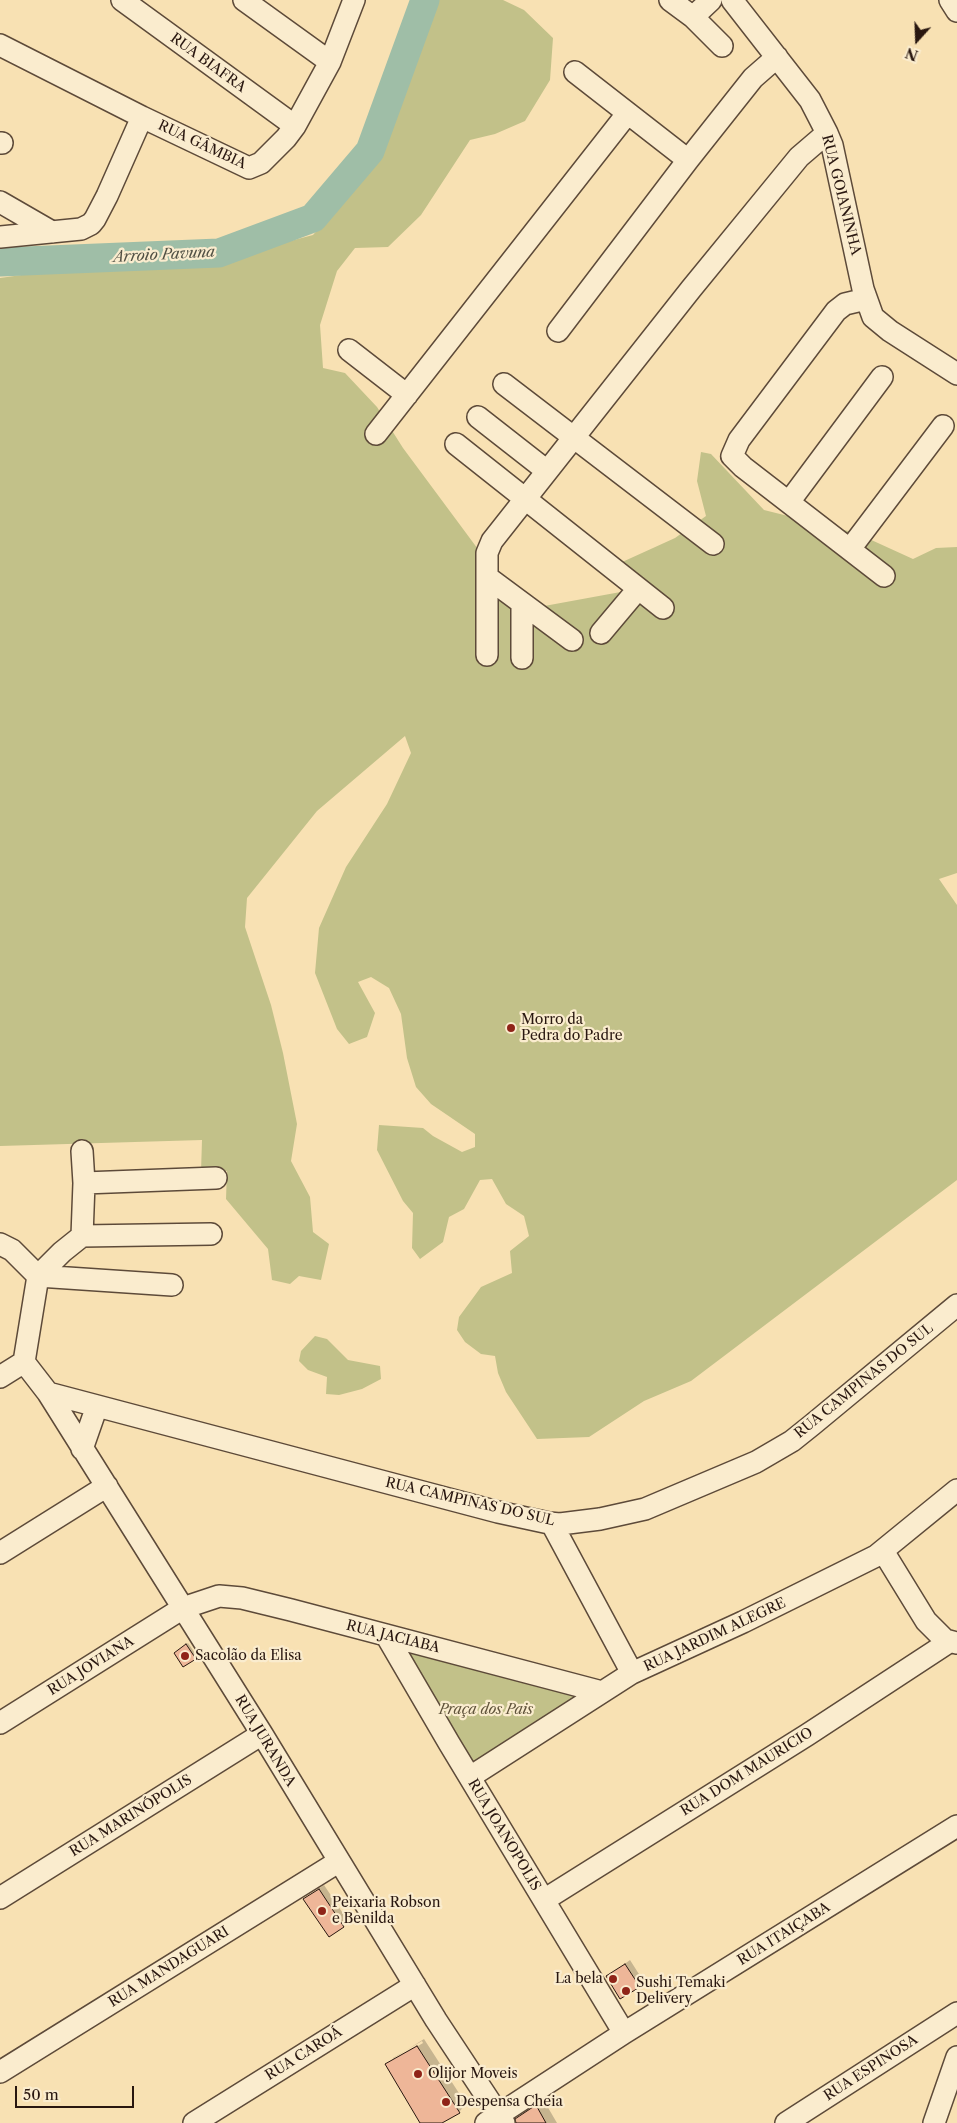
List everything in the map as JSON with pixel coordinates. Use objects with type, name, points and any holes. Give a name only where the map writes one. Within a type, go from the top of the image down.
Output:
[{"type":"street","name":"RUA BIAFRA","points":[[122,0],[294,126]]},
{"type":"street","points":[[244,0],[330,62]]},
{"type":"street","name":"RUA GÂMBIA","points":[[0,45],[142,117],[249,168],[261,163],[286,138],[294,126],[330,62],[354,0]]},
{"type":"street","points":[[670,0],[693,17],[722,46]]},
{"type":"street","points":[[693,17],[711,0]]},
{"type":"street","name":"RUA GOIANINHA","points":[[732,0],[751,9],[777,57],[810,100],[827,133],[832,145],[866,299],[873,316],[957,374]]},
{"type":"street","points":[[950,0],[957,11]]},
{"type":"street","points":[[558,331],[688,160],[754,78],[777,57]]},
{"type":"street","points":[[574,72],[688,160]]},
{"type":"street","points":[[376,434],[627,114]]},
{"type":"street","points":[[0,237],[86,227],[95,219],[142,117]]},
{"type":"street","points":[[487,655],[487,553],[492,541],[799,157],[827,133]]},
{"type":"street","points":[[0,202],[52,232]]},
{"type":"street","points":[[866,299],[845,304],[836,310],[735,448],[732,456],[884,576]]},
{"type":"street","points":[[349,350],[407,395]]},
{"type":"street","points":[[789,502],[882,377]]},
{"type":"street","points":[[504,384],[713,544]]},
{"type":"street","points":[[478,417],[547,471]]},
{"type":"street","points":[[850,549],[943,426]]},
{"type":"street","points":[[456,444],[663,608]]},
{"type":"street","points":[[488,577],[572,640]]},
{"type":"street","points":[[601,633],[638,589]]},
{"type":"street","points":[[522,604],[522,658]]},
{"type":"street","points":[[82,1151],[84,1183],[82,1236]]},
{"type":"street","points":[[84,1183],[216,1178]]},
{"type":"street","points":[[0,1377],[24,1362],[38,1276],[62,1252],[82,1236],[211,1234]]},
{"type":"street","points":[[0,1244],[12,1250],[38,1276],[172,1285]]},
{"type":"street","name":"RUA CAMPINAS DO SUL","points":[[48,1393],[498,1512],[552,1524],[600,1519],[645,1509],[756,1462],[792,1441],[812,1426],[957,1305]]},
{"type":"street","name":"RUA JURANDA","points":[[24,1362],[48,1393],[262,1734],[497,2121]]},
{"type":"street","points":[[82,1449],[97,1406]]},
{"type":"street","points":[[0,1552],[107,1486]]},
{"type":"street","name":"RUA JARDIM ALEGRE","points":[[470,1777],[632,1673],[842,1574],[883,1551],[957,1490]]},
{"type":"street","points":[[552,1524],[632,1673]]},
{"type":"street","points":[[883,1551],[921,1615],[953,1643]]},
{"type":"street","name":"RUA JACIABA","points":[[182,1608],[219,1596],[242,1598],[602,1692]]},
{"type":"street","name":"RUA JOVIANA","points":[[0,1724],[182,1608]]},
{"type":"street","name":"RUA JOANOPOLIS","points":[[386,1635],[624,2033]]},
{"type":"street","name":"RUA DOM MAURICIO","points":[[544,1900],[953,1643]]},
{"type":"street","name":"RUA MARINÓPOLIS","points":[[0,1898],[262,1734]]},
{"type":"street","name":"RUA ITAIÇABA","points":[[497,2121],[624,2033],[957,1826]]},
{"type":"street","name":"RUA MANDAGUARI","points":[[0,2072],[338,1862]]},
{"type":"street","name":"RUA CAROÁ","points":[[194,2123],[415,1985]]},
{"type":"street","name":"RUA ESPINOSA","points":[[786,2123],[957,2013]]},
{"type":"street","points":[[934,2123],[957,2057]]},
{"type":"green space","points":[[435,0],[503,0],[524,10],[553,38],[550,80],[525,121],[495,134],[470,140],[421,215],[388,247],[355,248],[337,271],[320,325],[323,368],[345,373],[377,407],[403,448],[489,564],[517,611],[626,591],[620,563],[675,538],[706,516],[697,481],[701,452],[711,454],[764,510],[856,533],[913,559],[936,548],[957,547],[957,873],[939,879],[957,905],[957,1180],[691,1381],[644,1401],[589,1437],[537,1439],[506,1392],[498,1373],[495,1356],[481,1354],[465,1342],[457,1330],[459,1317],[481,1287],[512,1273],[510,1251],[529,1236],[524,1216],[506,1204],[492,1179],[480,1180],[464,1209],[449,1217],[443,1242],[420,1259],[412,1248],[413,1213],[403,1201],[377,1150],[379,1125],[423,1128],[433,1136],[462,1152],[475,1147],[475,1134],[431,1104],[416,1087],[407,1058],[401,1014],[389,988],[371,977],[358,982],[375,1013],[367,1037],[349,1044],[337,1029],[315,973],[319,928],[346,867],[387,804],[411,753],[405,736],[317,811],[247,898],[245,927],[271,1005],[297,1124],[291,1161],[310,1197],[313,1232],[329,1244],[321,1280],[299,1276],[290,1284],[272,1280],[268,1249],[226,1199],[227,1171],[201,1172],[202,1140],[0,1146],[0,278],[43,272],[184,262],[233,256],[313,235],[361,180],[381,148]]},
{"type":"green space","points":[[315,1336],[327,1339],[348,1360],[380,1366],[381,1379],[362,1389],[339,1395],[326,1394],[327,1377],[308,1370],[299,1361],[301,1351]]},
{"type":"green space","name":"Praça dos Pais","points":[[385,1637],[602,1692],[471,1774]]},
{"type":"building","name":"Sacolão da Elisa","points":[[186,1644],[196,1659],[183,1667],[174,1653]]},
{"type":"building","name":"Peixaria Robson e Benilda","points":[[319,1889],[344,1927],[329,1937],[303,1899]]},
{"type":"building","points":[[625,1964],[640,1987],[620,1999],[606,1976]]},
{"type":"building","points":[[417,2046],[460,2113],[442,2123],[420,2123],[385,2064]]},
{"type":"building","points":[[536,2105],[546,2123],[516,2123],[515,2119]]},
{"type":"waterway","name":"Arroio Pavuna","points":[[0,262],[219,253],[313,218],[370,151],[425,0]]},
{"type":"place","name":"Morro da Pedra do Padre","points":[[511,1028]]},
{"type":"place","name":"Sacolão da Elisa","points":[[185,1656]]},
{"type":"place","name":"Peixaria Robson e Benilda","points":[[322,1911]]},
{"type":"place","name":"La bela","points":[[613,1979]]},
{"type":"place","name":"Sushi Temaki Delivery","points":[[626,1991]]},
{"type":"place","name":"Olijor Moveis","points":[[418,2074]]},
{"type":"place","name":"Despensa Cheia","points":[[446,2102]]}]
